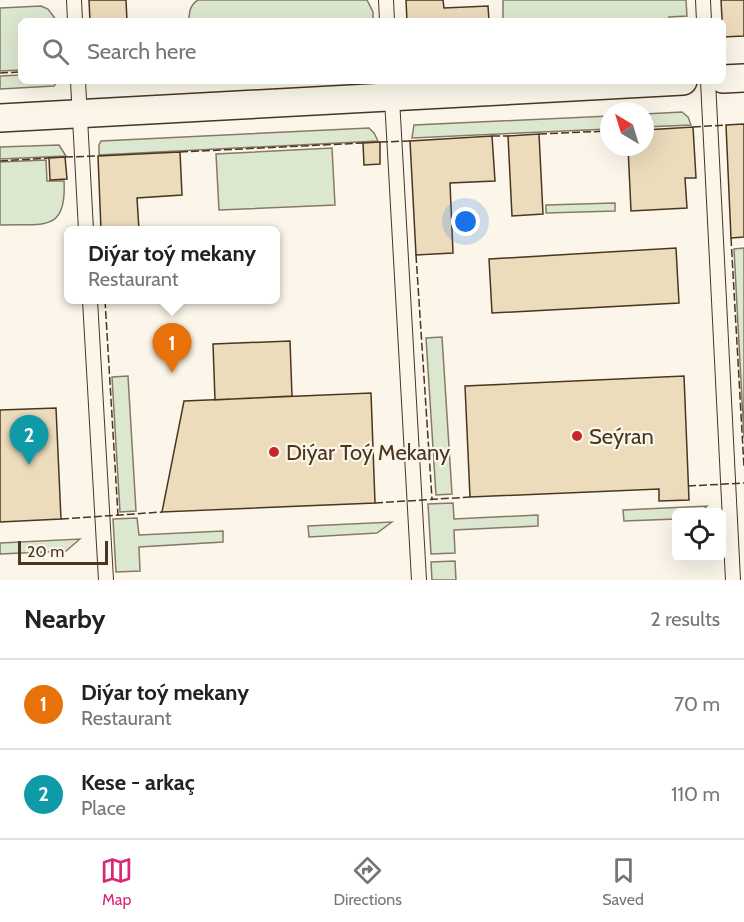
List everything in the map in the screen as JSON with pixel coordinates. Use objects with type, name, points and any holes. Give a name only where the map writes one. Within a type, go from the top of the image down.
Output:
[{"type":"street","points":[[726,79],[744,78]]},
{"type":"street","points":[[0,118],[392,89],[574,84]]},
{"type":"lane","points":[[74,0],[75,18]]},
{"type":"lane","points":[[386,0],[387,18]]},
{"type":"lane","points":[[703,0],[704,18]]},
{"type":"lane","points":[[78,84],[86,226]]},
{"type":"lane","points":[[708,84],[733,580]]},
{"type":"lane","points":[[392,89],[419,580]]},
{"type":"lane","points":[[90,304],[106,580]]},
{"type":"green space","points":[[198,0],[367,0],[373,12],[373,18],[189,18],[193,4]]},
{"type":"green space","points":[[503,0],[686,0],[687,16],[669,18],[503,18]]},
{"type":"green space","points":[[41,6],[48,9],[55,18],[18,18],[18,70],[0,71],[0,8]]},
{"type":"green space","points":[[18,75],[18,84],[56,84],[54,86],[0,89],[0,76]]},
{"type":"green space","points":[[682,112],[688,117],[691,125],[654,127],[654,114]]},
{"type":"green space","points":[[600,116],[600,129],[412,138],[414,125]]},
{"type":"green space","points":[[369,128],[378,141],[99,155],[101,141]]},
{"type":"green space","points":[[59,145],[66,156],[0,159],[0,147]]},
{"type":"green space","points":[[332,148],[335,205],[219,210],[216,154]]},
{"type":"green space","points":[[46,160],[47,181],[64,181],[64,198],[56,218],[39,224],[0,225],[0,162]]},
{"type":"green space","points":[[615,203],[615,211],[546,213],[546,205]]},
{"type":"green space","points":[[744,248],[744,438],[734,249]]},
{"type":"green space","points":[[442,337],[452,494],[436,495],[426,338]]},
{"type":"green space","points":[[128,376],[136,511],[120,512],[112,377]]},
{"type":"green space","points":[[453,503],[454,519],[538,515],[538,526],[454,530],[455,553],[431,554],[428,504]]},
{"type":"green space","points":[[707,506],[705,508],[672,508],[672,519],[624,521],[623,510]]},
{"type":"green space","points":[[137,518],[139,535],[223,531],[223,542],[139,547],[140,571],[116,572],[113,519]]},
{"type":"green space","points":[[392,522],[377,533],[309,537],[308,526]]},
{"type":"green space","points":[[80,539],[66,551],[0,554],[0,543]]},
{"type":"green space","points":[[455,561],[456,580],[432,580],[431,562]]},
{"type":"building","points":[[89,0],[126,0],[127,18],[90,18]]},
{"type":"building","points":[[406,0],[443,0],[444,8],[488,6],[489,18],[407,18]]},
{"type":"building","points":[[721,0],[744,0],[744,36],[726,37],[726,18],[722,18]]},
{"type":"building","points":[[744,124],[744,237],[731,238],[726,125]]},
{"type":"building","points":[[693,127],[696,178],[685,178],[687,208],[631,211],[628,156],[654,156],[654,129]]},
{"type":"building","points":[[539,134],[543,214],[512,216],[508,136]]},
{"type":"building","points":[[492,136],[495,181],[450,183],[453,253],[416,255],[410,141]]},
{"type":"building","points":[[380,142],[380,164],[364,165],[363,143]]},
{"type":"building","points":[[180,152],[182,195],[137,198],[139,226],[101,226],[98,156]]},
{"type":"building","points":[[65,157],[67,179],[50,180],[49,158]]},
{"type":"building","points":[[676,248],[679,303],[492,313],[489,259]]},
{"type":"building","points":[[290,341],[292,396],[215,400],[213,344]]},
{"type":"building","name":"Seýran","points":[[684,376],[689,500],[659,501],[659,489],[470,497],[465,386]]},
{"type":"building","name":"Diýar Toý Mekany","points":[[371,393],[375,503],[162,512],[184,401]]},
{"type":"building","points":[[56,408],[61,519],[0,522],[0,410]]},
{"type":"fence","points":[[0,73],[18,72]]},
{"type":"fence","points":[[693,127],[726,125]]},
{"type":"fence","points":[[539,134],[600,131]]},
{"type":"fence","points":[[492,136],[508,136]]},
{"type":"fence","points":[[380,142],[410,141]]},
{"type":"fence","points":[[180,152],[363,143]]},
{"type":"fence","points":[[65,157],[98,156]]},
{"type":"fence","points":[[0,161],[49,158]]},
{"type":"fence","points":[[731,238],[744,467]]},
{"type":"fence","points":[[416,255],[432,499]]},
{"type":"fence","points":[[105,304],[118,515]]},
{"type":"fence","points":[[688,486],[744,483]]},
{"type":"fence","points":[[375,503],[470,497]]},
{"type":"fence","points":[[61,519],[162,512]]},
{"type":"place","name":"Diýar toý mekany","points":[[172,373]]},
{"type":"place","name":"Seýran","points":[[577,436]]},
{"type":"place","name":"Diýar Toý Mekany","points":[[274,452]]},
{"type":"place","name":"Kese - arkaç","points":[[29,465]]}]
